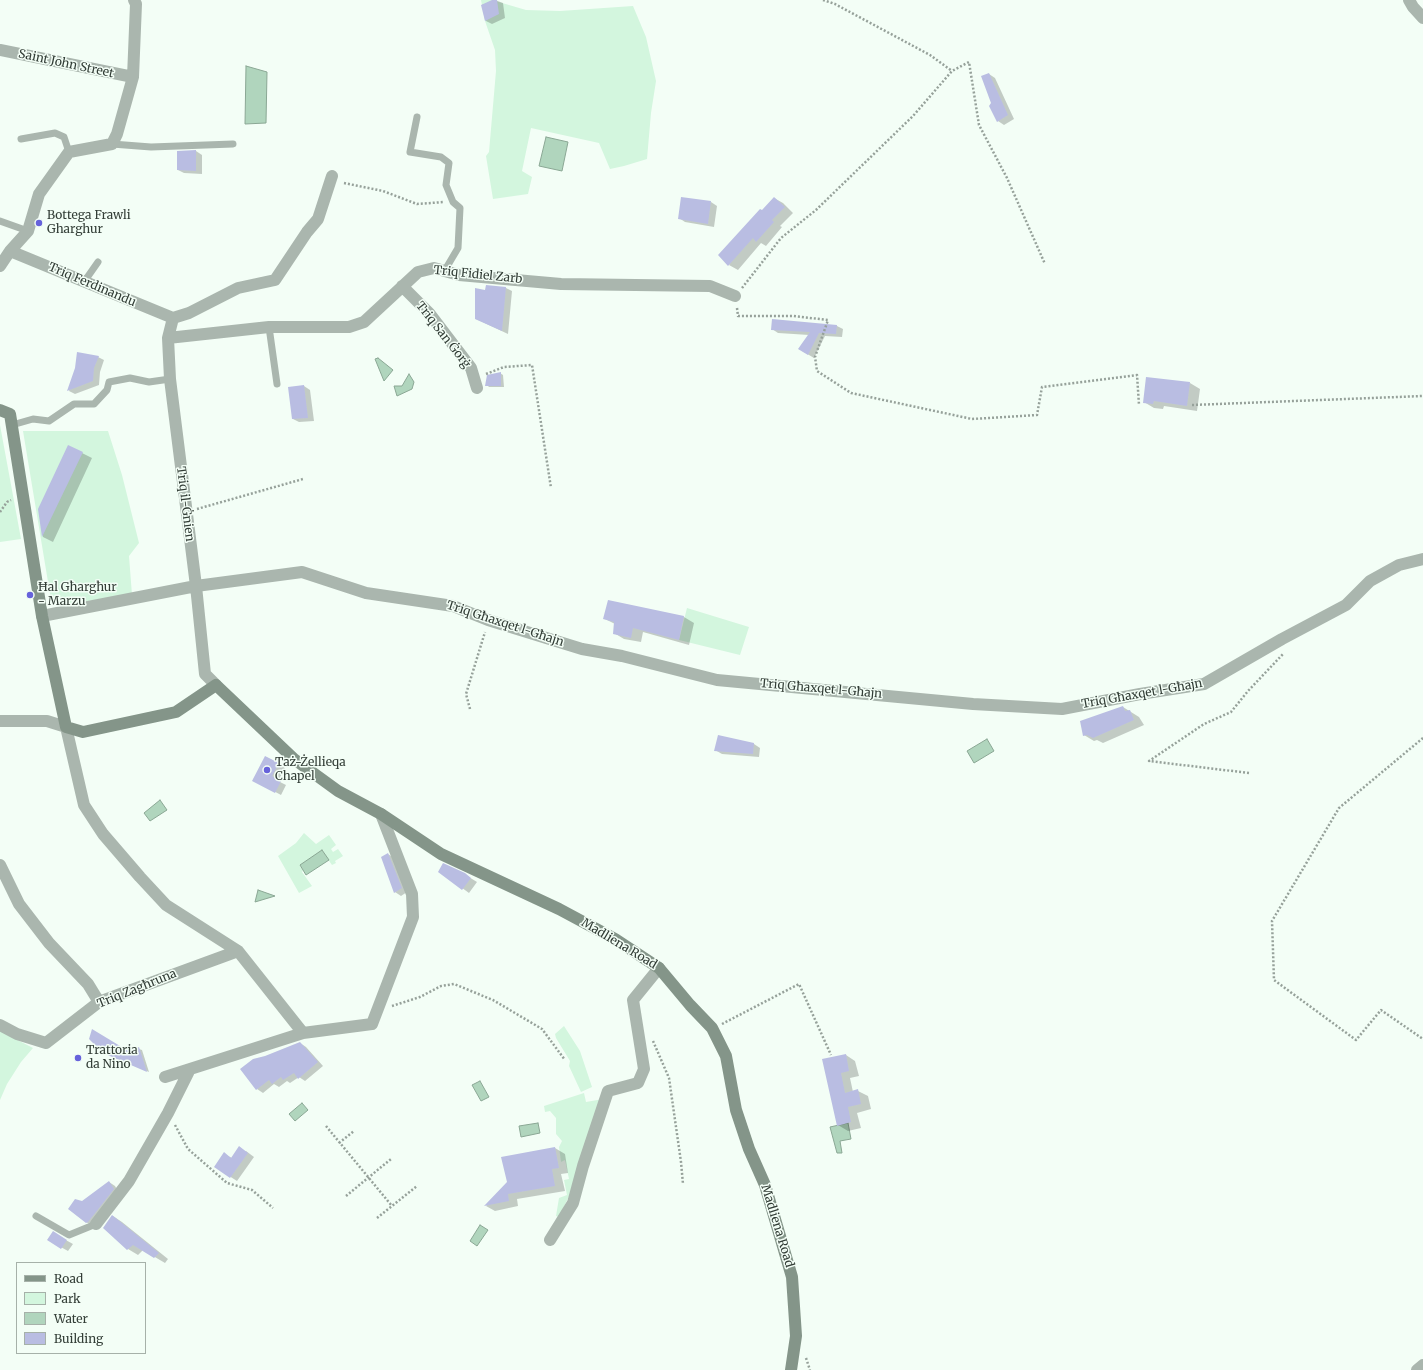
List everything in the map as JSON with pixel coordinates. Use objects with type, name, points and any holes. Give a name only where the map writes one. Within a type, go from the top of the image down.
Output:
[{"type":"street","points":[[0,266],[10,251],[28,231],[39,194],[69,152],[112,144],[118,134],[133,77],[136,4],[134,0]]},
{"type":"street","points":[[1409,0],[1412,7],[1423,18]]},
{"type":"street","name":"Saint John Street","points":[[0,50],[133,77]]},
{"type":"street","points":[[173,318],[189,312],[238,288],[275,280],[306,232],[318,219],[332,176]]},
{"type":"street","name":"Triq Ferdinandu","points":[[10,251],[173,318]]},
{"type":"street","name":"Triq Fidiel Zarb","points":[[168,338],[269,327],[349,327],[364,322],[418,272],[434,268],[459,275],[561,284],[710,286],[735,296]]},
{"type":"street","name":"Triq San Ġorġ","points":[[402,286],[428,312],[471,368],[476,383]]},
{"type":"street","name":"Triq il-Ġnien","points":[[173,318],[168,338],[170,379],[196,586],[205,674],[216,685]]},
{"type":"street","points":[[0,410],[10,414],[42,616],[84,805],[103,834],[166,905],[238,951],[304,1033]]},
{"type":"street","name":"Triq Għaxqet l-Għajn","points":[[42,616],[196,586],[302,572],[366,593],[453,606],[488,620],[582,648],[622,656],[717,680],[974,704],[1062,709],[1140,694],[1204,684],[1282,639],[1346,605],[1370,581],[1399,565],[1423,559]]},
{"type":"street","points":[[0,721],[47,721],[83,732],[176,712],[216,685]]},
{"type":"street","name":"Madliena Road","points":[[216,685],[294,759],[338,791],[381,814],[441,854],[559,909],[615,939],[659,968],[690,1005],[712,1028],[726,1056],[736,1110],[749,1150],[765,1185],[792,1277],[796,1336],[790,1370]]},
{"type":"street","points":[[165,1077],[304,1033],[372,1024],[413,917],[412,894],[381,814]]},
{"type":"street","points":[[0,865],[20,904],[49,943],[88,984],[99,1002]]},
{"type":"street","name":"Triq Zagħruna","points":[[0,1025],[17,1034],[46,1043],[99,1002],[238,951]]},
{"type":"street","points":[[550,1240],[573,1203],[583,1166],[608,1091],[638,1083],[644,1069],[633,1000],[659,968]]},
{"type":"street","points":[[96,1224],[129,1181],[168,1113],[190,1069]]},
{"type":"street","points":[[1417,1370],[1423,1365]]},
{"type":"lane","points":[[417,117],[410,152],[441,157],[449,163],[446,185],[453,202],[460,208],[458,248],[445,270]]},
{"type":"lane","points":[[21,139],[55,133],[64,137],[69,152]]},
{"type":"lane","points":[[112,144],[151,147],[233,144]]},
{"type":"lane","points":[[0,221],[28,231]]},
{"type":"lane","points":[[84,282],[98,262]]},
{"type":"lane","points":[[269,327],[277,384]]},
{"type":"lane","points":[[12,425],[33,419],[49,421],[74,404],[94,404],[107,390],[109,382],[130,378],[150,382],[170,379]]},
{"type":"lane","points":[[36,1216],[69,1235],[96,1224]]},
{"type":"path","points":[[823,0],[835,4],[930,55],[952,71]]},
{"type":"path","points":[[1045,264],[1007,178],[979,125],[969,62],[952,71],[913,116],[816,210],[781,238],[735,296],[738,316],[793,316],[828,320],[815,357],[816,371],[851,393],[972,420],[1036,415],[1042,387],[1137,375],[1139,405]]},
{"type":"path","points":[[344,183],[383,191],[418,204],[453,202]]},
{"type":"path","points":[[476,383],[504,367],[532,365],[550,488]]},
{"type":"path","points":[[1192,404],[1423,396]]},
{"type":"path","points":[[186,512],[303,479]]},
{"type":"path","points":[[470,709],[466,694],[488,620]]},
{"type":"path","points":[[1249,773],[1149,762],[1204,724],[1231,712],[1284,652],[1282,639]]},
{"type":"path","points":[[1423,738],[1339,808],[1272,921],[1274,980],[1356,1040],[1381,1010],[1423,1039]]},
{"type":"path","points":[[379,1006],[392,1006],[420,997],[441,986],[454,984],[492,1000],[542,1029],[565,1060]]},
{"type":"path","points":[[712,1028],[799,984],[832,1055]]},
{"type":"path","points":[[652,1038],[669,1078],[683,1184]]},
{"type":"path","points":[[168,1113],[188,1149],[227,1183],[252,1190],[273,1208]]},
{"type":"path","points":[[326,1126],[392,1206]]},
{"type":"path","points":[[339,1142],[354,1132]]},
{"type":"path","points":[[346,1196],[391,1159]]},
{"type":"path","points":[[378,1218],[417,1186]]},
{"type":"green space","points":[[481,0],[492,0],[526,10],[560,11],[633,6],[646,37],[656,81],[651,113],[647,159],[610,169],[599,143],[531,128],[522,171],[532,177],[528,194],[493,199],[486,156],[489,152],[496,71],[495,50],[485,21]]},
{"type":"green space","points":[[0,425],[21,539],[0,542]]},
{"type":"green space","points":[[23,431],[108,431],[122,475],[139,543],[129,556],[132,595],[52,606]]},
{"type":"green space","points":[[687,608],[749,627],[740,655],[679,640]]},
{"type":"green space","points":[[304,833],[316,844],[329,835],[336,845],[331,849],[333,852],[338,849],[343,856],[332,865],[322,851],[300,866],[303,870],[302,872],[312,886],[299,893],[278,856],[296,843]]},
{"type":"green space","points":[[564,1026],[580,1051],[592,1087],[581,1092],[569,1066],[570,1061],[556,1038],[555,1034]]},
{"type":"green space","points":[[0,1031],[33,1048],[21,1062],[7,1084],[0,1100]]},
{"type":"green space","points":[[584,1093],[586,1102],[603,1099],[573,1188],[559,1217],[556,1216],[559,1198],[567,1195],[564,1180],[569,1179],[565,1160],[561,1162],[559,1147],[562,1141],[556,1134],[556,1118],[550,1111],[545,1112],[544,1106]]},
{"type":"water","points":[[246,66],[267,72],[266,123],[245,124]]},
{"type":"water","points":[[546,137],[568,142],[562,171],[539,166]]},
{"type":"water","points":[[378,358],[393,370],[384,381],[375,359]]},
{"type":"water","points":[[409,374],[414,382],[412,389],[397,396],[394,386],[402,386]]},
{"type":"water","points":[[987,739],[994,751],[974,763],[967,751]]},
{"type":"water","points":[[160,800],[167,810],[150,821],[144,813]]},
{"type":"water","points":[[322,850],[329,860],[306,875],[300,865]]},
{"type":"water","points":[[258,890],[275,896],[255,902]]},
{"type":"water","points":[[480,1081],[489,1097],[481,1101],[472,1085]]},
{"type":"water","points":[[302,1103],[308,1110],[295,1121],[289,1114]]},
{"type":"water","points":[[538,1123],[540,1133],[521,1137],[519,1126]]},
{"type":"water","points":[[848,1123],[851,1139],[840,1141],[842,1153],[837,1153],[830,1127]]},
{"type":"water","points":[[480,1225],[488,1230],[477,1246],[470,1241]]},
{"type":"building","points":[[492,0],[497,0],[499,14],[485,21],[481,5]]},
{"type":"building","points":[[989,73],[1008,115],[997,122],[989,106],[991,103],[981,76]]},
{"type":"building","points":[[196,150],[196,171],[177,170],[177,151]]},
{"type":"building","points":[[681,197],[711,201],[708,224],[678,219]]},
{"type":"building","points":[[774,197],[785,207],[772,220],[774,222],[756,242],[753,238],[728,266],[718,255],[760,209],[762,210]]},
{"type":"building","points":[[486,285],[506,287],[502,331],[475,319],[475,288],[485,290]]},
{"type":"building","points":[[772,319],[837,325],[836,334],[819,333],[808,355],[798,349],[810,332],[771,330]]},
{"type":"building","points":[[77,352],[99,356],[94,368],[93,381],[67,391],[75,368]]},
{"type":"building","points":[[501,372],[501,386],[485,386],[487,375]]},
{"type":"building","points":[[1146,377],[1190,382],[1187,406],[1154,401],[1153,404],[1143,403]]},
{"type":"building","points":[[304,385],[308,418],[292,419],[288,387]]},
{"type":"building","points":[[68,445],[83,452],[42,537],[38,509]]},
{"type":"building","points":[[608,600],[684,616],[679,640],[633,628],[631,638],[613,634],[614,622],[603,619]]},
{"type":"building","points":[[1123,706],[1125,711],[1130,710],[1134,720],[1093,738],[1087,735],[1083,736],[1080,721]]},
{"type":"building","points":[[718,735],[754,743],[753,754],[714,751]]},
{"type":"building","name":"Taż-Żellieqa Chapel","points":[[265,756],[279,763],[272,776],[281,781],[275,793],[252,781]]},
{"type":"building","points":[[388,853],[402,888],[394,893],[381,857]]},
{"type":"building","points":[[443,863],[465,873],[471,878],[462,890],[438,872]]},
{"type":"building","points":[[92,1029],[130,1052],[139,1047],[147,1072],[103,1053],[89,1039]]},
{"type":"building","points":[[300,1042],[318,1062],[298,1079],[294,1073],[283,1080],[281,1077],[272,1084],[269,1080],[256,1090],[240,1069],[253,1059],[265,1056]]},
{"type":"building","points":[[846,1054],[849,1071],[841,1073],[845,1093],[858,1089],[861,1104],[848,1107],[851,1122],[837,1126],[822,1059]]},
{"type":"building","points":[[239,1146],[248,1153],[230,1178],[214,1167],[224,1152],[231,1158]]},
{"type":"building","points":[[555,1147],[559,1168],[552,1169],[555,1186],[508,1194],[509,1201],[484,1206],[507,1182],[501,1157]]},
{"type":"building","points":[[109,1181],[114,1189],[88,1222],[86,1223],[68,1209],[75,1199],[82,1201]]},
{"type":"building","points":[[112,1215],[159,1253],[154,1258],[133,1245],[127,1250],[103,1228]]},
{"type":"building","points":[[53,1231],[67,1240],[61,1249],[47,1240]]},
{"type":"place","name":"Bottega Frawli Gharghur","points":[[39,223]]},
{"type":"place","name":"Ħal Għargħur - Marzu","points":[[30,595]]},
{"type":"place","name":"Taż-Żellieqa Chapel","points":[[267,770]]},
{"type":"place","name":"Trattoria da Nino","points":[[78,1058]]}]
